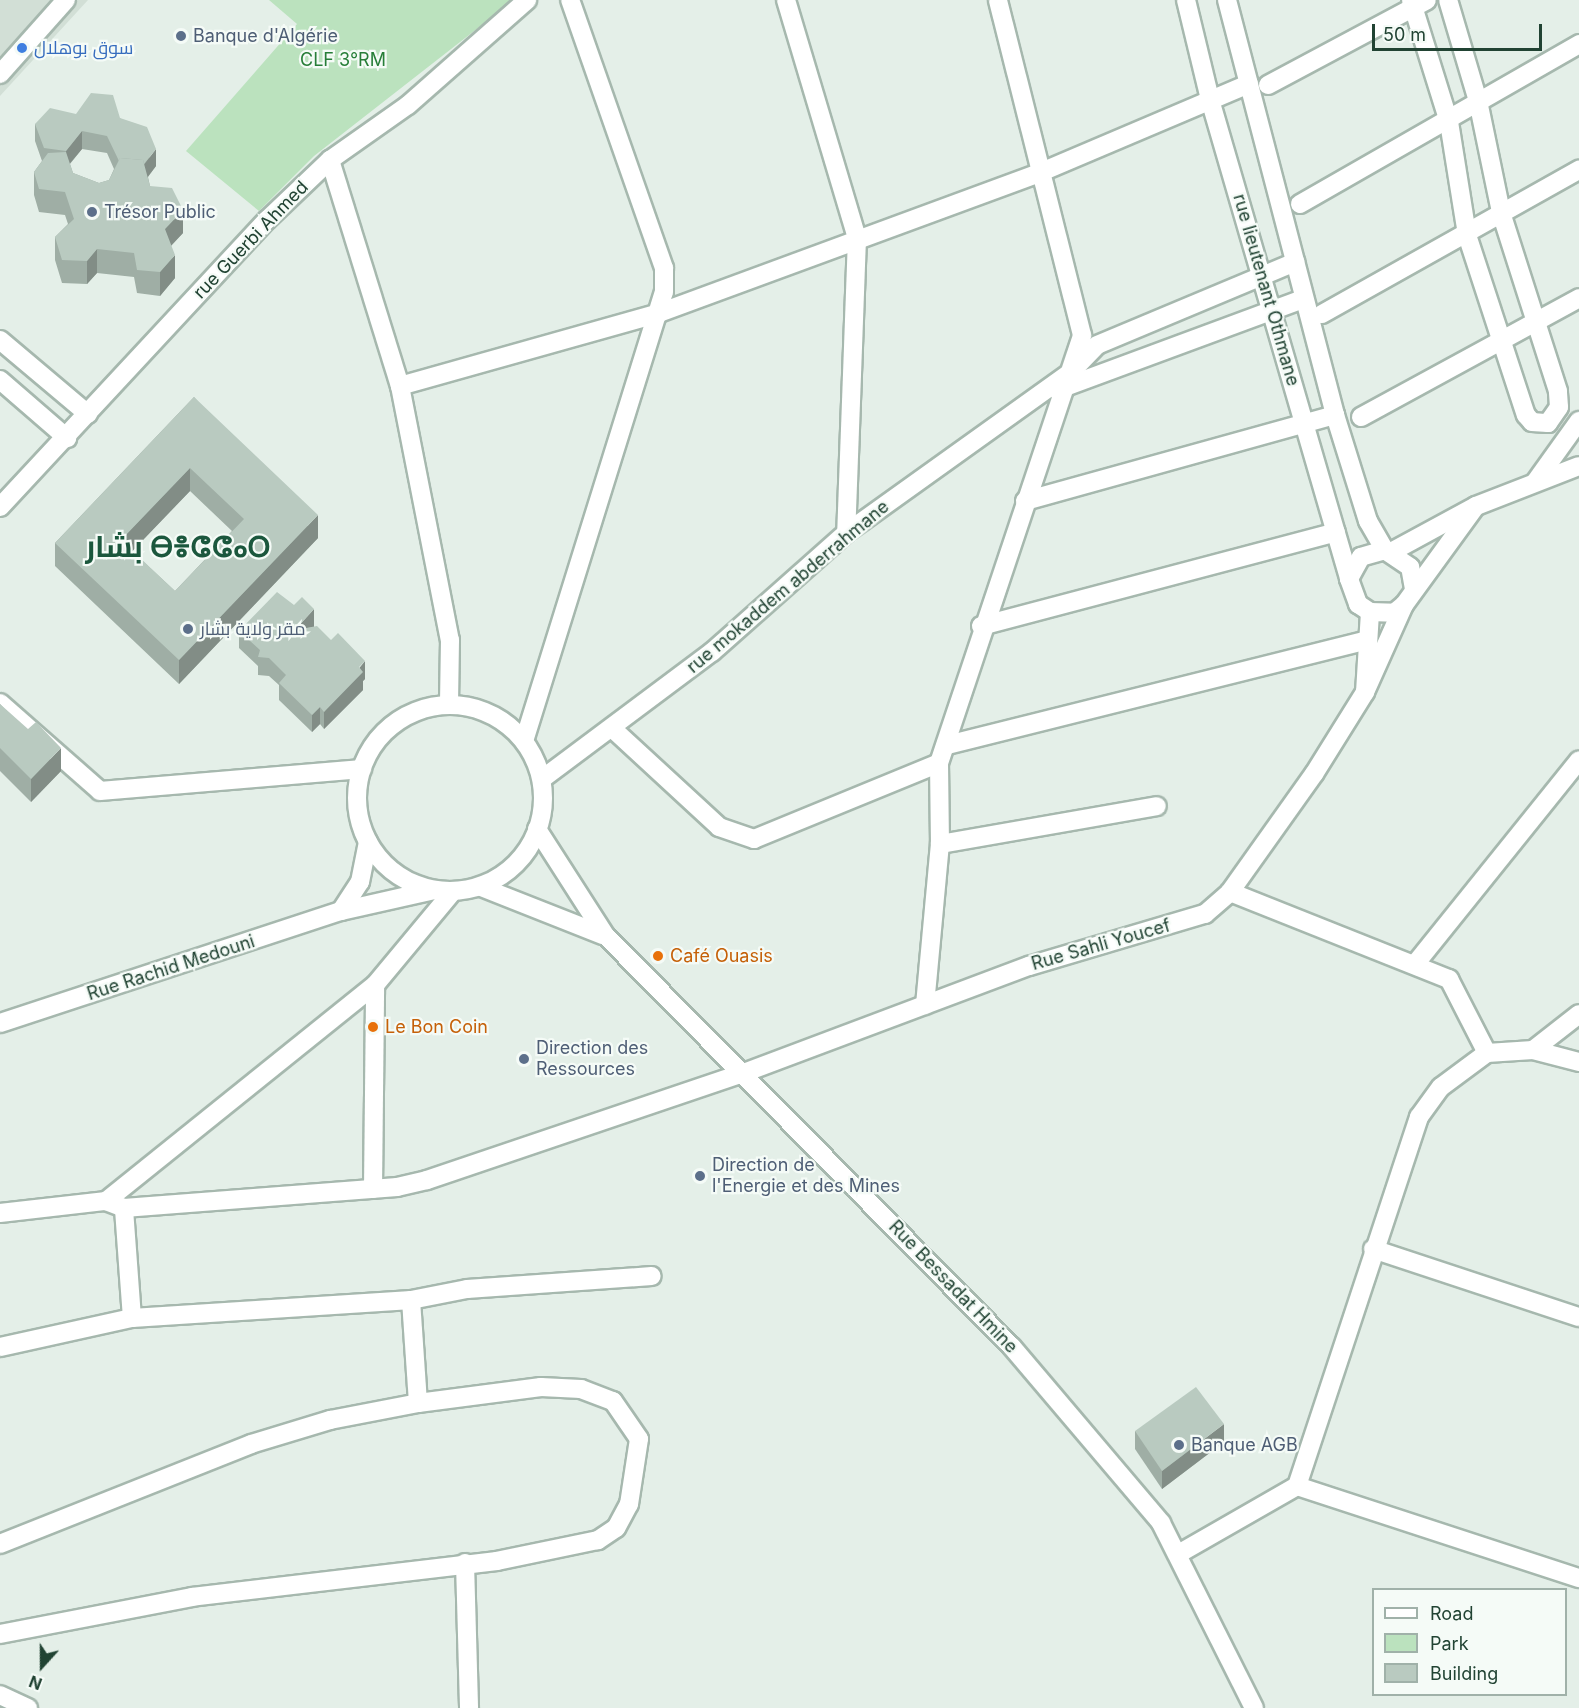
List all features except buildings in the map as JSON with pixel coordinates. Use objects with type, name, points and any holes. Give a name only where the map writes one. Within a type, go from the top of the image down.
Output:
[{"type":"street","points":[[0,74],[66,0]]},
{"type":"street","name":"rue Guerbi Ahmed","points":[[0,507],[67,438],[267,220],[330,160],[408,105],[527,0]]},
{"type":"street","points":[[524,741],[659,313],[664,268],[570,0]]},
{"type":"street","points":[[786,0],[857,238],[846,532]]},
{"type":"street","points":[[925,1005],[940,844],[939,763],[947,745],[981,626],[1082,335],[1081,317],[1039,173],[998,0]]},
{"type":"street","name":"rue lieutenant Othmane","points":[[1186,0],[1211,103],[1349,579]]},
{"type":"street","name":"rue lieutenant Othmane","points":[[1227,0],[1335,415],[1368,521],[1389,551]]},
{"type":"street","points":[[1268,85],[1417,3],[1449,122],[1467,235],[1506,342],[1526,415],[1532,422],[1548,423],[1559,406],[1558,391],[1538,320],[1501,212],[1478,101],[1448,0]]},
{"type":"street","points":[[1300,204],[1449,122],[1478,101],[1579,44]]},
{"type":"street","points":[[399,386],[659,313],[857,238],[1039,173],[1211,103],[1249,84]]},
{"type":"street","points":[[330,160],[399,386],[450,640],[449,705]]},
{"type":"street","points":[[1322,314],[1467,235],[1501,212],[1579,170]]},
{"type":"street","points":[[1068,380],[1096,345],[1121,331],[1295,262]]},
{"type":"street","points":[[1361,417],[1506,342],[1538,320],[1579,298]]},
{"type":"street","name":"rue mokaddem abderrahmane","points":[[542,779],[614,730],[846,532],[1035,396],[1068,380],[1303,299]]},
{"type":"street","points":[[0,340],[88,414]]},
{"type":"street","points":[[0,380],[67,438]]},
{"type":"street","points":[[1025,501],[1335,415]]},
{"type":"street","points":[[1536,481],[1579,421]]},
{"type":"street","points":[[1476,506],[1404,605],[1394,613],[1370,612],[1358,604],[1349,579],[1361,557],[1389,551],[1476,506],[1579,466]]},
{"type":"street","points":[[981,626],[1336,532]]},
{"type":"street","points":[[1389,551],[1410,567],[1414,589]]},
{"type":"street","name":"Rue Sahli Youcef","points":[[124,1208],[373,1189],[427,1180],[741,1074],[1029,966],[1205,914],[1230,892],[1287,816],[1365,692],[1404,605]]},
{"type":"street","points":[[1365,692],[1364,641],[1370,612]]},
{"type":"street","points":[[947,745],[1364,641]]},
{"type":"street","points":[[0,703],[100,791],[362,770]]},
{"type":"street","points":[[341,911],[360,882],[368,842],[357,794],[362,770],[386,730],[405,717],[449,705],[495,717],[524,741],[542,779],[537,829],[530,848],[506,873],[481,887],[453,891],[434,890],[407,881],[368,842]]},
{"type":"street","points":[[614,730],[719,827],[754,839],[939,763]]},
{"type":"street","points":[[1416,963],[1579,760]]},
{"type":"street","points":[[940,844],[1157,806]]},
{"type":"street","name":"Rue Bessadat Hmine","points":[[537,829],[604,935],[1012,1347],[1161,1523],[1180,1554],[1254,1708]]},
{"type":"street","name":"Rue Bessadat Hmine","points":[[481,887],[604,935]]},
{"type":"street","name":"Rue Rachid Medouni","points":[[0,1023],[341,911],[434,890]]},
{"type":"street","points":[[106,1201],[375,985],[453,891]]},
{"type":"street","points":[[1230,892],[1306,926],[1416,963],[1458,988],[1487,1053]]},
{"type":"street","points":[[373,1189],[375,985]]},
{"type":"street","points":[[1533,1050],[1579,1014]]},
{"type":"street","points":[[1180,1554],[1297,1486],[1372,1249],[1419,1117],[1441,1087],[1487,1053],[1533,1050],[1579,1062]]},
{"type":"street","points":[[0,1213],[106,1201],[124,1208],[132,1318]]},
{"type":"street","points":[[1372,1249],[1579,1317]]},
{"type":"street","points":[[0,1347],[132,1318],[411,1300],[467,1289],[652,1276]]},
{"type":"street","points":[[411,1300],[418,1404]]},
{"type":"street","points":[[0,1544],[251,1444],[330,1420],[418,1404],[541,1388],[581,1389],[613,1401],[639,1439],[629,1504],[616,1528],[598,1540],[465,1563],[192,1597],[0,1634]]},
{"type":"street","points":[[1297,1486],[1579,1578]]},
{"type":"street","points":[[465,1563],[469,1708]]},
{"type":"street","points":[[0,1695],[28,1708]]},
{"type":"shaded area","name":"سوق بوهلال","points":[[0,0],[88,0],[0,96]]},
{"type":"green space","name":"CLF 3°RM","points":[[269,0],[514,0],[314,156],[259,211],[186,151],[297,24]]},
{"type":"place","name":"Banque d'Algérie","points":[[181,36]]},
{"type":"place","name":"سوق بوهلال","points":[[22,48]]},
{"type":"place","name":"Trésor Public","points":[[92,212]]},
{"type":"place","name":"مقر ولاية بشار","points":[[188,629]]},
{"type":"place","name":"Café Ouasis","points":[[658,956]]},
{"type":"place","name":"Le Bon Coin","points":[[373,1027]]},
{"type":"place","name":"Direction des Ressources","points":[[524,1059]]},
{"type":"place","name":"Direction de l'Energie et des Mines","points":[[700,1176]]},
{"type":"place","name":"Banque AGB","points":[[1179,1445]]},
{"type":"district","name":"بشار ⴱⴻⵛⵛⴰⵔ","points":[[178,546]]}]
